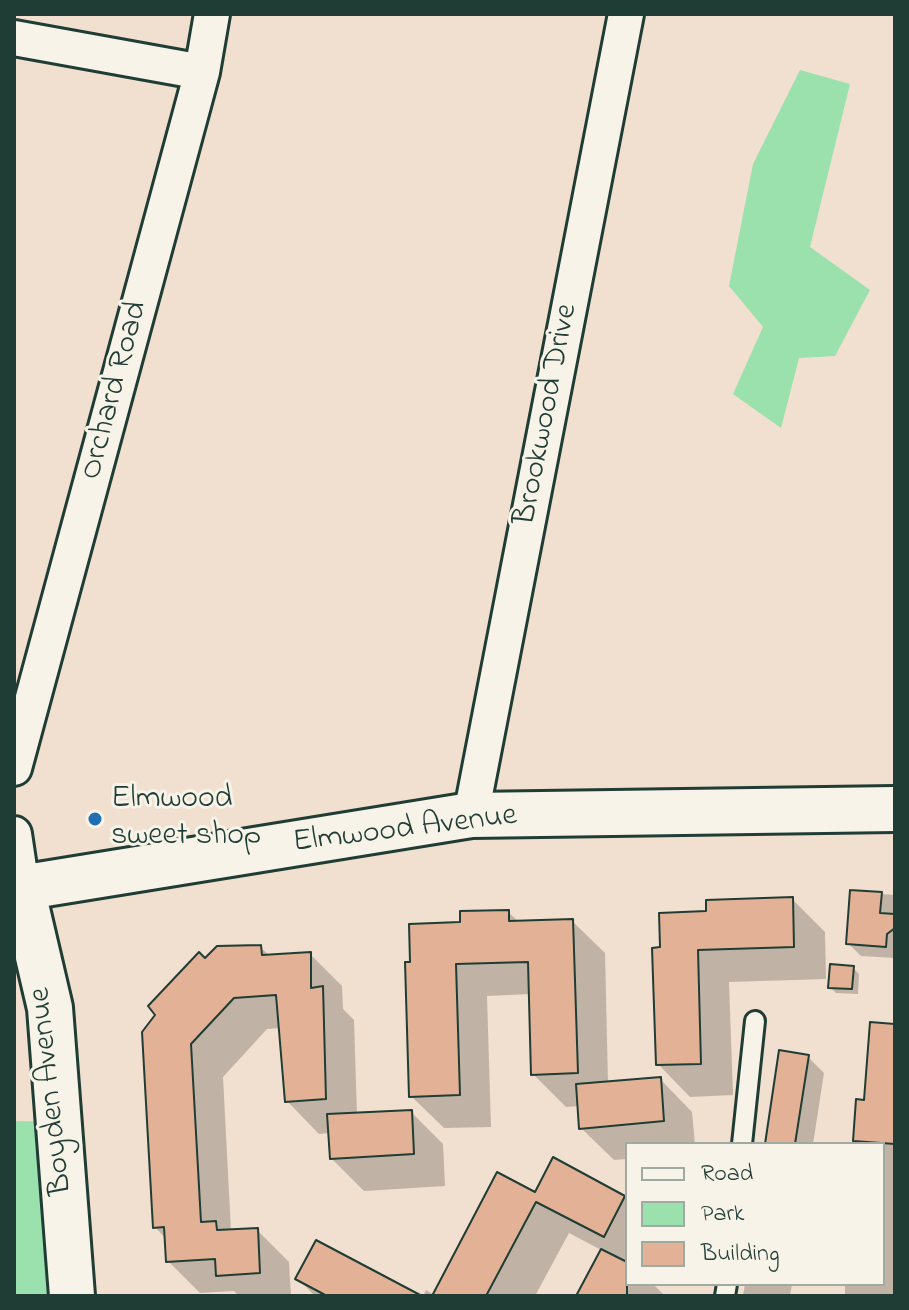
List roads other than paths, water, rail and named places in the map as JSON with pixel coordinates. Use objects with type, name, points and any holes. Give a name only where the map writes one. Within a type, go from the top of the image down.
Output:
[{"type":"street","name":"Orchard Road","points":[[14,768],[202,72],[212,14]]},
{"type":"street","name":"Brookwood Drive","points":[[471,815],[626,14]]},
{"type":"street","points":[[14,38],[202,72]]},
{"type":"street","name":"Elmwood Avenue","points":[[18,889],[471,815],[895,809]]},
{"type":"street","points":[[14,834],[18,889]]},
{"type":"street","name":"Boyden Avenue","points":[[18,889],[50,1008],[72,1296]]},
{"type":"lane","points":[[742,1142],[755,1021]]},
{"type":"place","name":"Elmwood sweet shop","points":[[95,819]]}]
